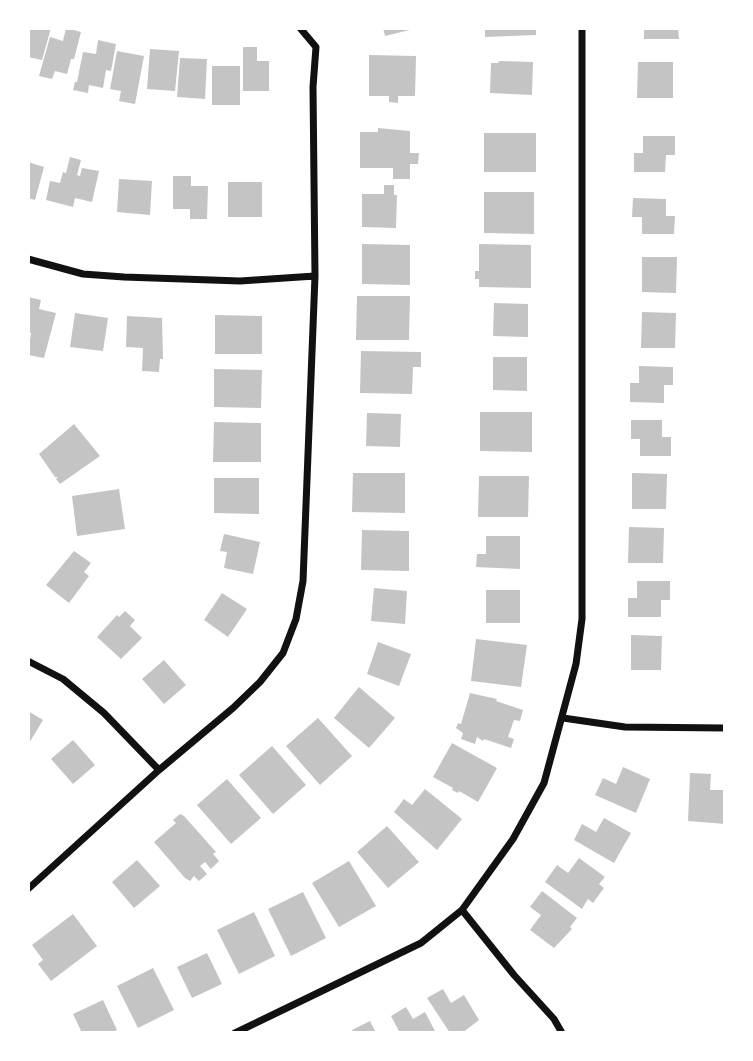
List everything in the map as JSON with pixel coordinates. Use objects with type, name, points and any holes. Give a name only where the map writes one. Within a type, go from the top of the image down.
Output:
[{"type":"street","points":[[28,889],[260,682],[283,653],[296,619],[303,580],[315,276],[313,86],[316,47],[300,28]]},
{"type":"street","points":[[235,1033],[421,943],[462,910],[513,839],[544,783],[576,664],[582,619],[582,28]]},
{"type":"street","points":[[28,259],[83,274],[124,278],[240,281],[315,276]]},
{"type":"street","points":[[28,661],[63,679],[104,713],[159,770]]},
{"type":"street","points":[[563,718],[625,727],[725,728]]},
{"type":"street","points":[[462,910],[514,975],[554,1019],[562,1033]]},
{"type":"building","points":[[28,28],[51,28],[42,60],[28,57]]},
{"type":"building","points":[[66,28],[81,32],[67,74],[55,71],[52,79],[39,76],[50,37],[63,41]]},
{"type":"building","points":[[383,28],[414,28],[414,29],[385,36]]},
{"type":"building","points":[[485,28],[536,28],[536,35],[485,37]]},
{"type":"building","points":[[644,28],[678,28],[679,39],[644,39]]},
{"type":"building","points":[[98,40],[116,44],[111,71],[106,70],[103,88],[89,85],[88,93],[73,90],[83,52],[96,54]]},
{"type":"building","points":[[243,47],[257,47],[257,61],[269,61],[269,91],[243,91]]},
{"type":"building","points":[[150,49],[179,51],[175,91],[147,89]]},
{"type":"building","points":[[117,51],[144,56],[135,104],[119,101],[121,91],[110,89]]},
{"type":"building","points":[[369,55],[416,56],[415,96],[398,96],[398,103],[389,102],[389,96],[369,96]]},
{"type":"building","points":[[180,58],[207,59],[205,99],[177,97]]},
{"type":"building","points":[[533,62],[532,95],[490,93],[491,63]]},
{"type":"building","points":[[638,62],[673,62],[673,98],[637,98]]},
{"type":"building","points":[[212,66],[240,66],[240,105],[212,105]]},
{"type":"building","points":[[378,128],[410,131],[410,153],[419,153],[418,164],[410,164],[410,179],[393,179],[393,168],[360,168],[360,132],[378,132]]},
{"type":"building","points":[[484,133],[536,133],[536,172],[484,172]]},
{"type":"building","points":[[643,136],[675,136],[675,155],[666,155],[665,172],[634,172],[634,153],[643,153]]},
{"type":"building","points":[[70,157],[81,160],[77,175],[80,176],[82,168],[99,171],[92,202],[75,198],[73,207],[46,200],[50,181],[60,183]]},
{"type":"building","points":[[28,162],[44,167],[35,200],[28,198]]},
{"type":"building","points":[[173,176],[191,176],[191,186],[208,186],[207,219],[190,219],[190,209],[173,209]]},
{"type":"building","points":[[119,179],[152,181],[150,215],[117,212]]},
{"type":"building","points":[[228,182],[262,182],[262,217],[228,217]]},
{"type":"building","points":[[384,185],[394,185],[394,195],[397,195],[396,228],[362,227],[362,194],[384,194]]},
{"type":"building","points":[[484,192],[534,192],[534,234],[484,233]]},
{"type":"building","points":[[633,198],[666,199],[666,216],[675,216],[674,234],[642,234],[642,217],[632,217]]},
{"type":"building","points":[[362,244],[410,245],[410,285],[362,284]]},
{"type":"building","points":[[479,244],[531,245],[531,288],[479,287],[475,271],[479,271]]},
{"type":"building","points":[[642,257],[677,257],[676,293],[642,292]]},
{"type":"building","points":[[357,296],[410,296],[409,340],[356,340]]},
{"type":"building","points":[[28,297],[41,300],[39,309],[56,313],[44,358],[28,355],[31,333],[28,332]]},
{"type":"building","points":[[494,303],[528,304],[528,337],[493,336]]},
{"type":"building","points":[[642,312],[676,313],[675,348],[641,348]]},
{"type":"building","points":[[75,313],[108,318],[103,351],[70,347]]},
{"type":"building","points":[[215,315],[262,316],[262,354],[215,354]]},
{"type":"building","points":[[127,316],[162,318],[163,359],[160,359],[159,372],[142,371],[143,348],[126,347]]},
{"type":"building","points":[[361,351],[421,352],[421,367],[413,367],[412,394],[360,393]]},
{"type":"building","points":[[493,357],[527,357],[527,391],[493,390]]},
{"type":"building","points":[[639,366],[673,367],[673,385],[664,385],[664,403],[630,402],[630,383],[639,383]]},
{"type":"building","points":[[214,369],[262,370],[261,408],[214,407]]},
{"type":"building","points":[[480,412],[532,412],[532,452],[480,451]]},
{"type":"building","points":[[367,413],[401,414],[400,447],[366,446]]},
{"type":"building","points":[[631,420],[662,420],[662,437],[671,437],[671,456],[640,456],[640,439],[631,439]]},
{"type":"building","points":[[214,422],[261,423],[261,462],[213,462]]},
{"type":"building","points":[[74,424],[100,456],[60,484],[56,479],[58,477],[55,477],[39,454]]},
{"type":"building","points":[[353,473],[405,473],[405,513],[352,512]]},
{"type":"building","points":[[632,473],[667,474],[666,509],[632,509]]},
{"type":"building","points":[[479,476],[529,476],[528,517],[478,517]]},
{"type":"building","points":[[214,478],[259,478],[259,514],[214,513]]},
{"type":"building","points":[[119,489],[125,529],[77,536],[72,496]]},
{"type":"building","points":[[629,527],[664,528],[663,563],[628,563]]},
{"type":"building","points":[[362,530],[409,531],[409,571],[361,570]]},
{"type":"building","points":[[224,534],[260,542],[253,574],[224,568],[227,552],[220,551]]},
{"type":"building","points":[[486,536],[520,536],[520,569],[476,567],[477,554],[486,554]]},
{"type":"building","points":[[74,551],[91,563],[84,572],[89,576],[69,603],[46,585]]},
{"type":"building","points":[[637,581],[670,581],[670,600],[661,600],[661,617],[628,617],[628,598],[637,598]]},
{"type":"building","points":[[374,588],[407,591],[405,624],[371,621]]},
{"type":"building","points":[[486,590],[520,590],[520,623],[486,623]]},
{"type":"building","points":[[222,593],[247,609],[228,637],[204,620]]},
{"type":"building","points":[[125,611],[135,620],[130,626],[142,638],[121,659],[97,637],[117,615],[119,617]]},
{"type":"building","points":[[631,635],[662,636],[661,670],[631,670]]},
{"type":"building","points":[[476,639],[527,645],[521,687],[471,681]]},
{"type":"building","points":[[378,642],[411,654],[399,686],[367,674]]},
{"type":"building","points":[[164,660],[186,685],[164,704],[142,679]]},
{"type":"building","points":[[359,687],[395,718],[369,748],[334,718]]},
{"type":"building","points":[[470,693],[497,699],[496,701],[523,710],[520,721],[514,720],[508,737],[514,739],[511,748],[477,737],[475,744],[461,739],[463,733],[456,728],[458,723],[461,724]]},
{"type":"building","points":[[28,711],[43,720],[28,745]]},
{"type":"building","points":[[318,718],[352,756],[320,785],[286,746]]},
{"type":"building","points":[[73,740],[95,765],[73,784],[51,759]]},
{"type":"building","points":[[452,743],[497,768],[478,802],[452,790],[453,788],[433,777]]},
{"type":"building","points":[[272,746],[306,785],[273,814],[239,775]]},
{"type":"building","points":[[623,767],[650,779],[636,813],[595,795],[603,778],[616,784]]},
{"type":"building","points":[[690,773],[711,774],[710,790],[725,790],[725,824],[688,821]]},
{"type":"building","points":[[227,779],[261,818],[231,844],[197,805]]},
{"type":"building","points":[[425,789],[462,819],[437,850],[394,812],[404,799],[412,805]]},
{"type":"building","points":[[180,814],[216,852],[213,854],[219,861],[211,869],[205,862],[200,866],[207,874],[199,881],[194,876],[190,881],[185,878],[154,842],[176,823],[173,820]]},
{"type":"building","points":[[604,818],[631,833],[614,863],[574,840],[582,824],[596,832]]},
{"type":"building","points":[[387,826],[419,862],[388,888],[357,852]]},
{"type":"building","points":[[579,858],[605,877],[599,884],[604,888],[593,903],[588,899],[582,909],[545,882],[557,865],[568,873]]},
{"type":"building","points":[[137,860],[160,886],[134,908],[112,882]]},
{"type":"building","points":[[349,861],[376,906],[339,927],[312,883]]},
{"type":"building","points":[[542,891],[577,918],[570,927],[572,929],[554,948],[530,930],[541,915],[530,907]]},
{"type":"building","points":[[303,892],[326,938],[291,956],[268,909]]},
{"type":"building","points":[[254,912],[275,956],[239,974],[217,930]]},
{"type":"building","points":[[73,914],[97,946],[51,981],[38,964],[43,960],[32,945]]},
{"type":"building","points":[[207,953],[222,984],[192,998],[177,967]]},
{"type":"building","points":[[153,968],[174,1010],[138,1028],[117,986]]},
{"type":"building","points":[[443,989],[451,1003],[464,995],[479,1020],[462,1033],[450,1033],[427,998]]},
{"type":"building","points":[[103,1000],[117,1030],[111,1033],[82,1033],[73,1014]]},
{"type":"building","points":[[406,1007],[413,1019],[425,1012],[436,1033],[400,1033],[391,1016]]},
{"type":"building","points":[[370,1021],[376,1033],[354,1033],[352,1030]]}]
